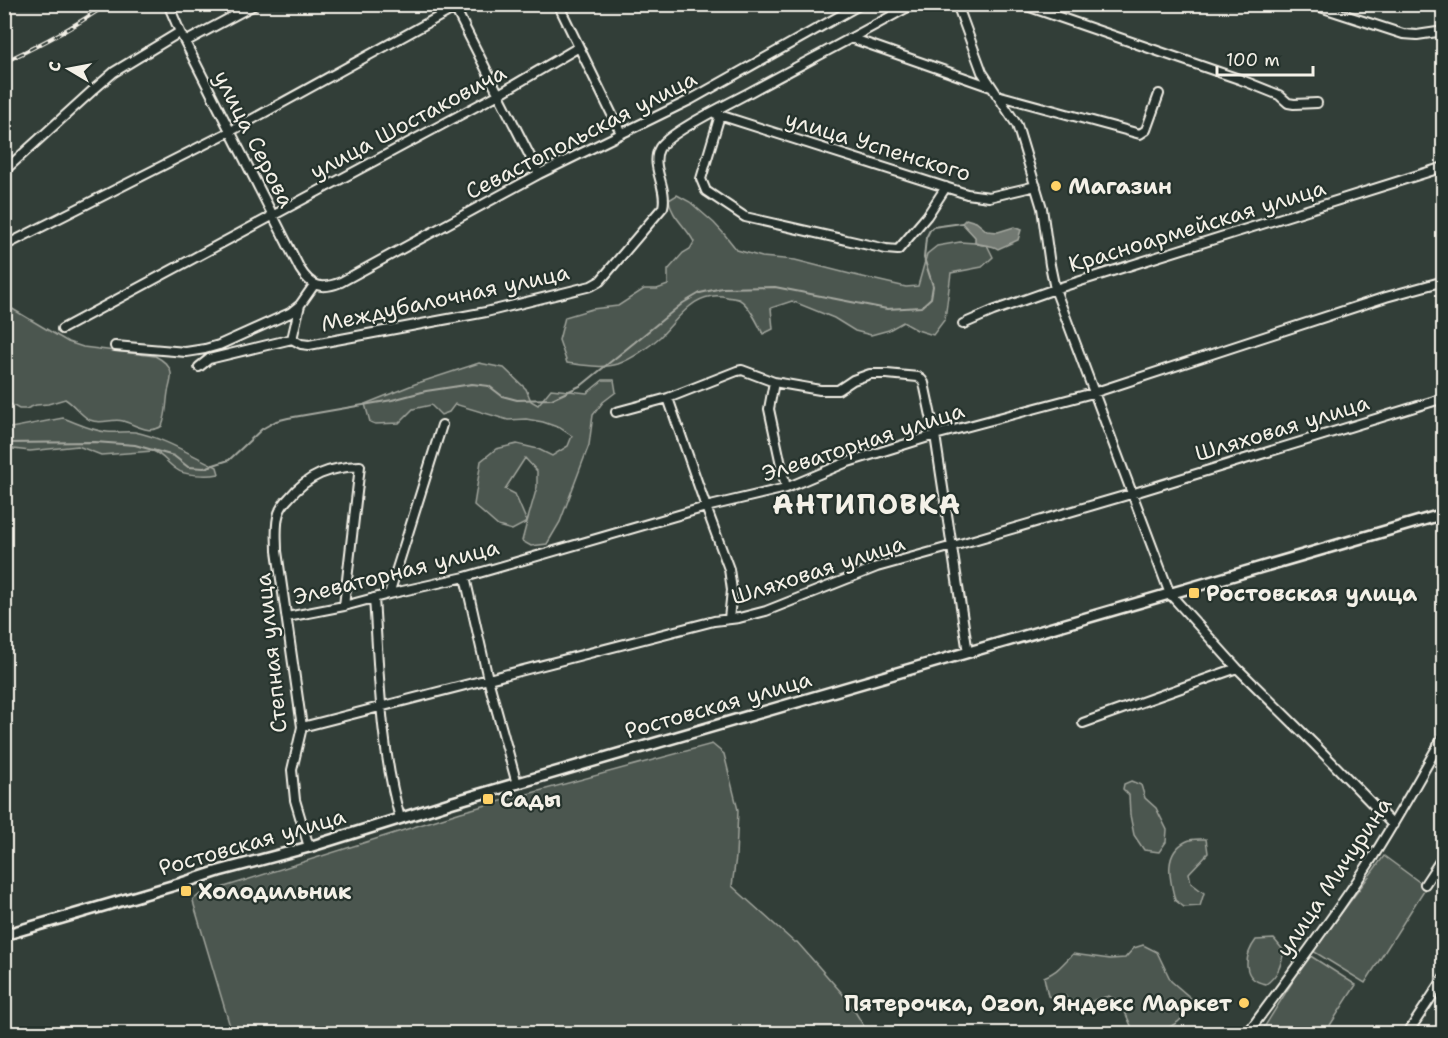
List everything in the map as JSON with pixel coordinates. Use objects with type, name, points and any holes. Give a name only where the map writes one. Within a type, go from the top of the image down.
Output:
[{"type":"main road","name":"Ростовская улица","points":[[4,935],[1443,514]]},
{"type":"street","name":"улица Серова","points":[[168,4],[272,216],[300,269],[314,285]]},
{"type":"street","points":[[185,42],[255,4]]},
{"type":"street","points":[[558,4],[621,133]]},
{"type":"street","points":[[917,4],[850,38],[716,114],[701,179],[706,191],[745,217],[898,250],[927,216],[946,188]]},
{"type":"street","points":[[957,4],[982,72],[1017,125],[1042,208],[1054,289],[1170,594],[1238,668],[1393,825]]},
{"type":"street","points":[[1021,4],[1239,79],[1279,95],[1288,103],[1317,103]]},
{"type":"street","points":[[1311,4],[1403,34],[1417,35],[1443,31]]},
{"type":"street","points":[[4,246],[231,131],[457,6],[539,174]]},
{"type":"street","name":"Севастопольская улица","points":[[314,285],[326,287],[341,282],[539,174],[690,99],[856,6]]},
{"type":"street","points":[[4,171],[114,72],[180,32]]},
{"type":"street","points":[[850,38],[991,87]]},
{"type":"street","name":"улица Шостаковича","points":[[62,328],[499,94],[579,47]]},
{"type":"street","points":[[997,95],[1140,134],[1146,130],[1159,94]]},
{"type":"street","name":"улица Успенского","points":[[716,114],[967,194],[989,197],[1036,186]]},
{"type":"street","name":"Междубалочная улица","points":[[292,339],[309,345],[486,312],[591,286],[600,281],[663,207],[664,193],[657,163],[659,148],[673,135],[716,114]]},
{"type":"street","name":"Красноармейская улица","points":[[963,324],[1054,289],[1443,167]]},
{"type":"street","name":"Элеваторная улица","points":[[287,617],[465,577],[706,507],[786,488],[845,463],[935,435],[1093,393],[1386,297],[1443,281]]},
{"type":"street","points":[[115,346],[186,352],[219,345],[290,313],[314,285]]},
{"type":"street","points":[[199,366],[209,359],[292,339],[300,304]]},
{"type":"street","points":[[616,412],[668,398],[736,371],[747,372],[774,382],[820,390],[838,390],[853,380],[870,374],[918,377],[924,383],[935,435],[968,653]]},
{"type":"street","points":[[774,382],[769,409],[786,488]]},
{"type":"street","points":[[668,398],[729,569],[732,590],[729,619]]},
{"type":"street","name":"Шляховая улица","points":[[302,727],[714,621],[766,611],[877,567],[1131,494],[1443,398]]},
{"type":"street","points":[[389,594],[442,425]]},
{"type":"street","name":"Степная улица","points":[[309,846],[295,800],[292,770],[302,727],[277,551],[279,512],[299,486],[310,478],[333,469],[360,466],[344,606]]},
{"type":"street","points":[[465,577],[488,679],[517,784]]},
{"type":"street","points":[[374,598],[381,706],[392,789],[400,818]]},
{"type":"street","points":[[1083,723],[1238,668]]},
{"type":"street","name":"улица Мичурина","points":[[1247,1034],[1366,867],[1393,825],[1443,735]]},
{"type":"street","points":[[1425,884],[1443,855]]},
{"type":"street","points":[[1407,1034],[1443,978]]},
{"type":"shaded area","points":[[677,195],[690,202],[714,223],[737,250],[762,257],[795,260],[906,287],[918,286],[927,254],[937,246],[960,242],[987,245],[993,257],[982,267],[951,273],[945,319],[933,335],[903,322],[889,330],[871,335],[855,331],[834,318],[792,301],[771,308],[773,329],[763,334],[744,303],[737,299],[716,296],[697,301],[681,314],[656,341],[623,362],[599,366],[567,363],[559,340],[565,317],[592,309],[618,306],[644,289],[657,289],[668,285],[668,270],[683,253],[690,249],[694,242],[670,206],[669,200]]},
{"type":"shaded area","points":[[966,219],[976,222],[987,231],[998,232],[1014,227],[1021,230],[1018,240],[998,249],[975,243],[975,237],[962,223]]},
{"type":"shaded area","points":[[4,304],[68,342],[83,347],[155,356],[162,361],[169,367],[171,380],[162,426],[152,430],[119,420],[102,422],[90,420],[65,399],[26,409],[19,409],[5,401]]},
{"type":"shaded area","points":[[479,363],[504,368],[526,389],[531,401],[538,405],[551,389],[587,393],[603,380],[614,380],[616,392],[603,402],[593,415],[589,445],[560,522],[547,544],[531,546],[522,541],[527,522],[512,530],[498,526],[474,505],[481,461],[496,449],[517,444],[538,449],[552,456],[568,446],[572,436],[560,428],[543,422],[526,419],[508,420],[455,404],[449,412],[441,415],[431,405],[413,409],[399,423],[375,424],[370,422],[365,404],[415,384]],"holes":[[[525,458],[537,471],[537,487],[527,522],[515,494],[505,489]]]},
{"type":"shaded area","points":[[63,418],[101,431],[135,432],[156,438],[217,467],[219,474],[185,473],[173,467],[153,451],[101,455],[78,446],[30,451],[5,448],[5,429]]},
{"type":"shaded area","points":[[712,744],[724,754],[738,810],[732,886],[794,942],[797,942],[848,1000],[868,1033],[232,1033],[194,905],[193,900],[199,895],[461,812]]},
{"type":"shaded area","points":[[1131,781],[1141,785],[1145,798],[1156,808],[1167,830],[1166,842],[1159,852],[1144,850],[1134,835],[1129,795],[1123,789],[1124,784]]},
{"type":"shaded area","points":[[1206,839],[1208,853],[1189,873],[1191,883],[1204,893],[1200,906],[1184,907],[1175,900],[1170,876],[1171,860],[1179,846],[1187,841]]},
{"type":"shaded area","points":[[1384,856],[1426,887],[1365,983],[1313,951]]},
{"type":"shaded area","points":[[1274,939],[1284,951],[1282,961],[1278,970],[1266,984],[1258,982],[1249,973],[1247,960],[1249,953],[1256,940]]},
{"type":"shaded area","points":[[1143,945],[1157,952],[1171,981],[1193,1000],[1189,1011],[1178,1022],[1160,1033],[1137,1033],[1132,1028],[1121,1003],[1109,996],[1074,1009],[1065,996],[1055,1000],[1048,996],[1044,977],[1057,970],[1073,954],[1110,959],[1125,958],[1134,948]]},
{"type":"shaded area","points":[[1309,955],[1356,985],[1325,1033],[1260,1034]]},
{"type":"waterway","points":[[4,443],[95,442],[135,445],[174,456],[188,467],[204,468],[229,460],[262,429],[276,421],[288,418],[472,384],[489,386],[502,396],[517,400],[552,399],[582,385],[683,303],[700,293],[722,288],[775,287],[887,309],[921,307],[931,298],[933,286],[924,258],[926,238],[933,227],[962,223]]},
{"type":"railway","points":[[4,62],[57,35],[107,4]]},
{"type":"place","name":"Магазин","points":[[1056,186]]},
{"type":"place","name":"Ростовская улица","points":[[1194,593]]},
{"type":"place","name":"Сады","points":[[488,799]]},
{"type":"place","name":"Холодильник","points":[[186,891]]},
{"type":"place","name":"Пятерочка, Ozon, Яндекс Маркет","points":[[1244,1003]]},
{"type":"district","name":"АНТИПОВКА","points":[[867,504]]}]
